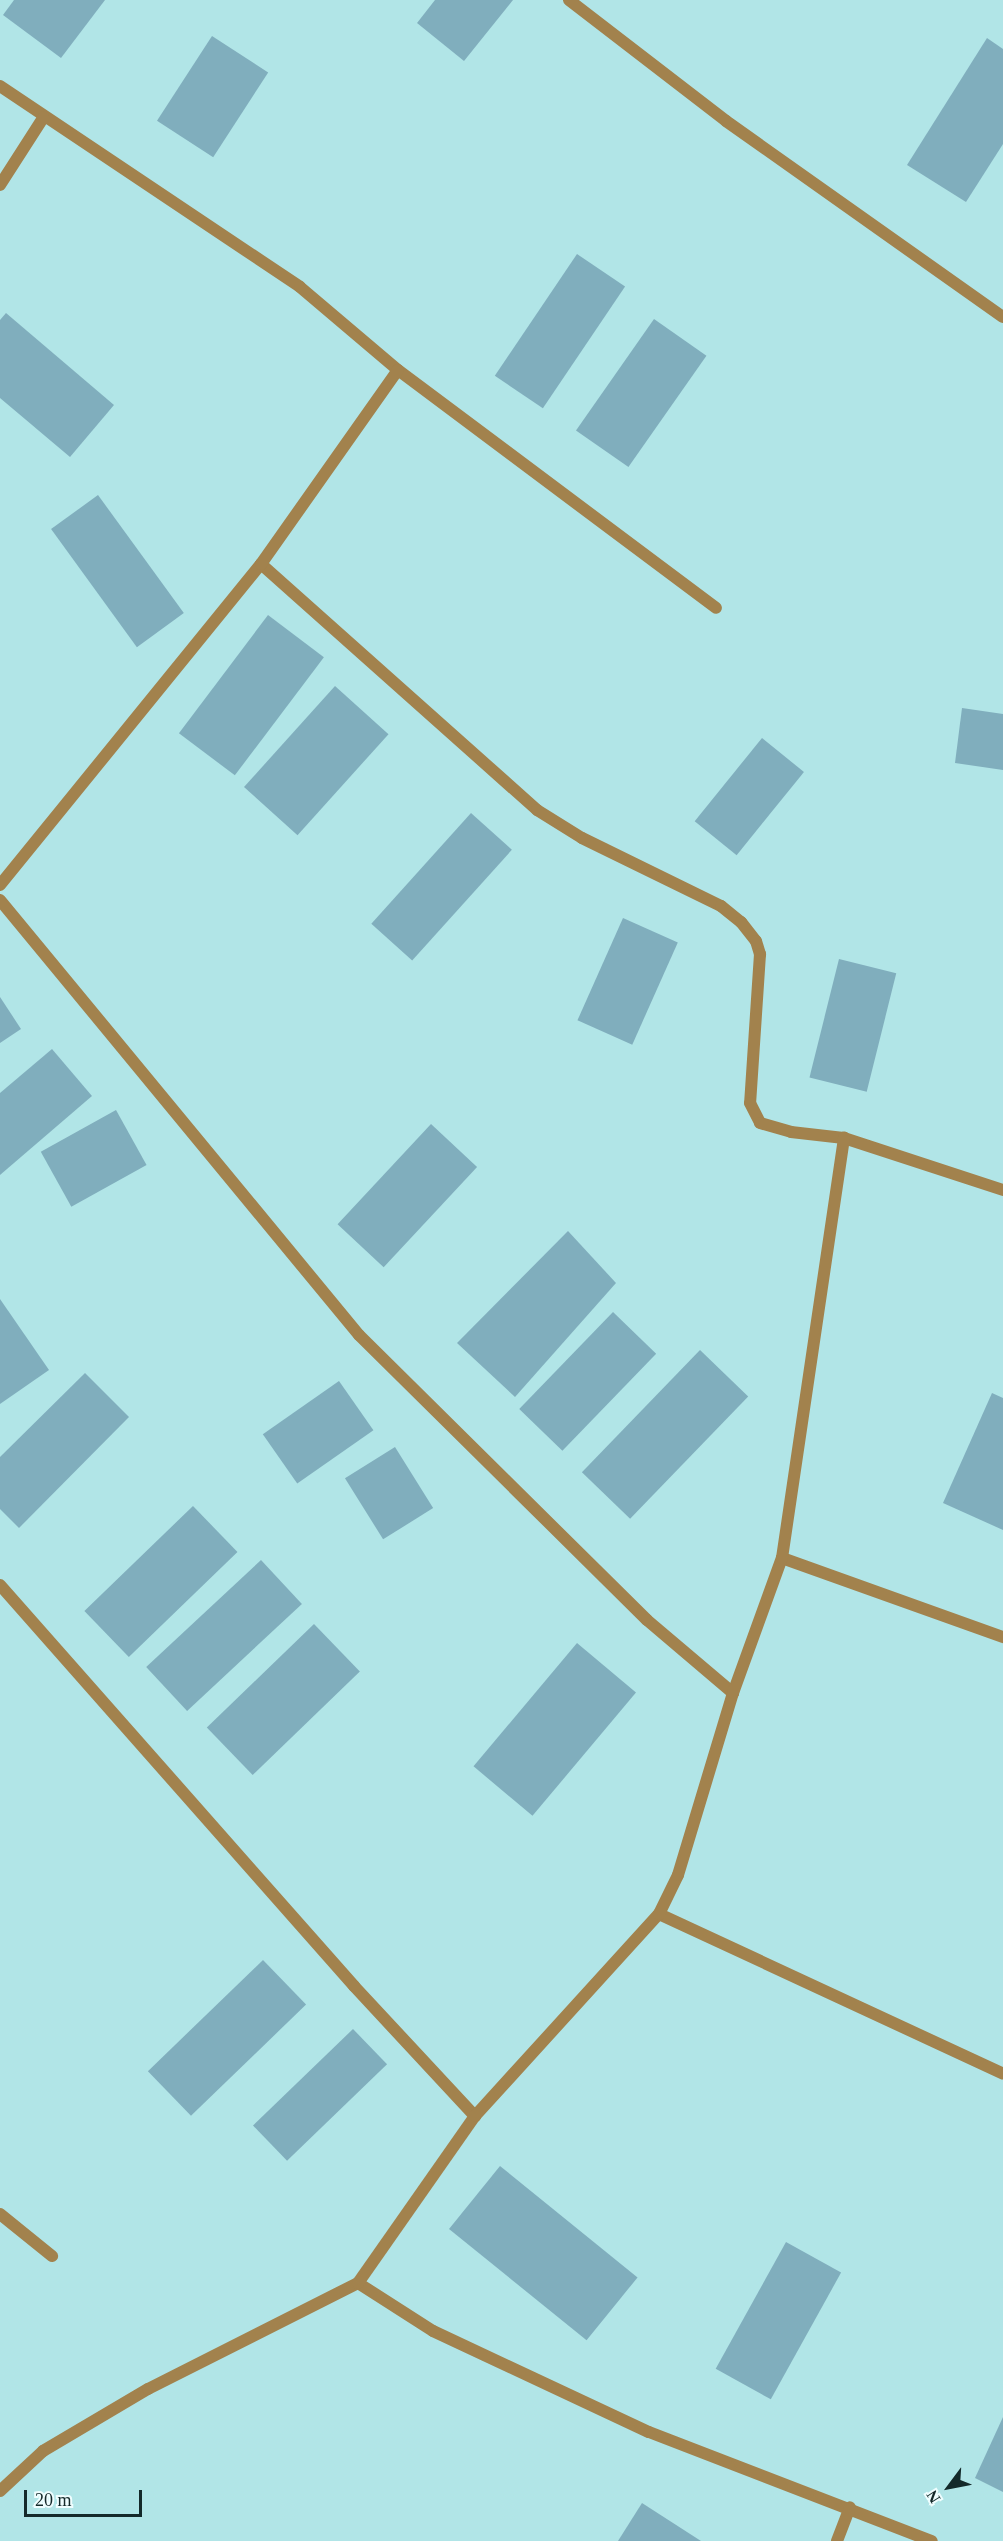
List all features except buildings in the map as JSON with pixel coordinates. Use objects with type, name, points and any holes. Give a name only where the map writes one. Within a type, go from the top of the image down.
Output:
[{"type":"street","points":[[569,0],[726,121],[1003,317]]},
{"type":"street","points":[[0,86],[44,118],[300,287],[398,370],[716,608]]},
{"type":"street","points":[[0,185],[44,118]]},
{"type":"street","points":[[0,885],[261,564],[398,370]]},
{"type":"street","points":[[261,564],[537,810],[582,838],[721,906],[741,922],[756,941],[760,954],[750,1103],[760,1123],[790,1132],[844,1138],[1003,1190]]},
{"type":"street","points":[[0,900],[359,1335],[647,1620],[733,1693]]},
{"type":"street","points":[[0,2491],[43,2451],[129,2401],[358,2283],[476,2116],[659,1914],[678,1875],[733,1693],[782,1558],[844,1138]]},
{"type":"street","points":[[782,1558],[1003,1637]]},
{"type":"street","points":[[0,1585],[354,1986],[476,2116]]},
{"type":"street","points":[[659,1914],[1003,2074]]},
{"type":"street","points":[[0,2214],[52,2256]]},
{"type":"street","points":[[358,2283],[433,2331],[650,2432],[850,2506],[932,2541]]},
{"type":"street","points":[[837,2541],[850,2506]]}]
